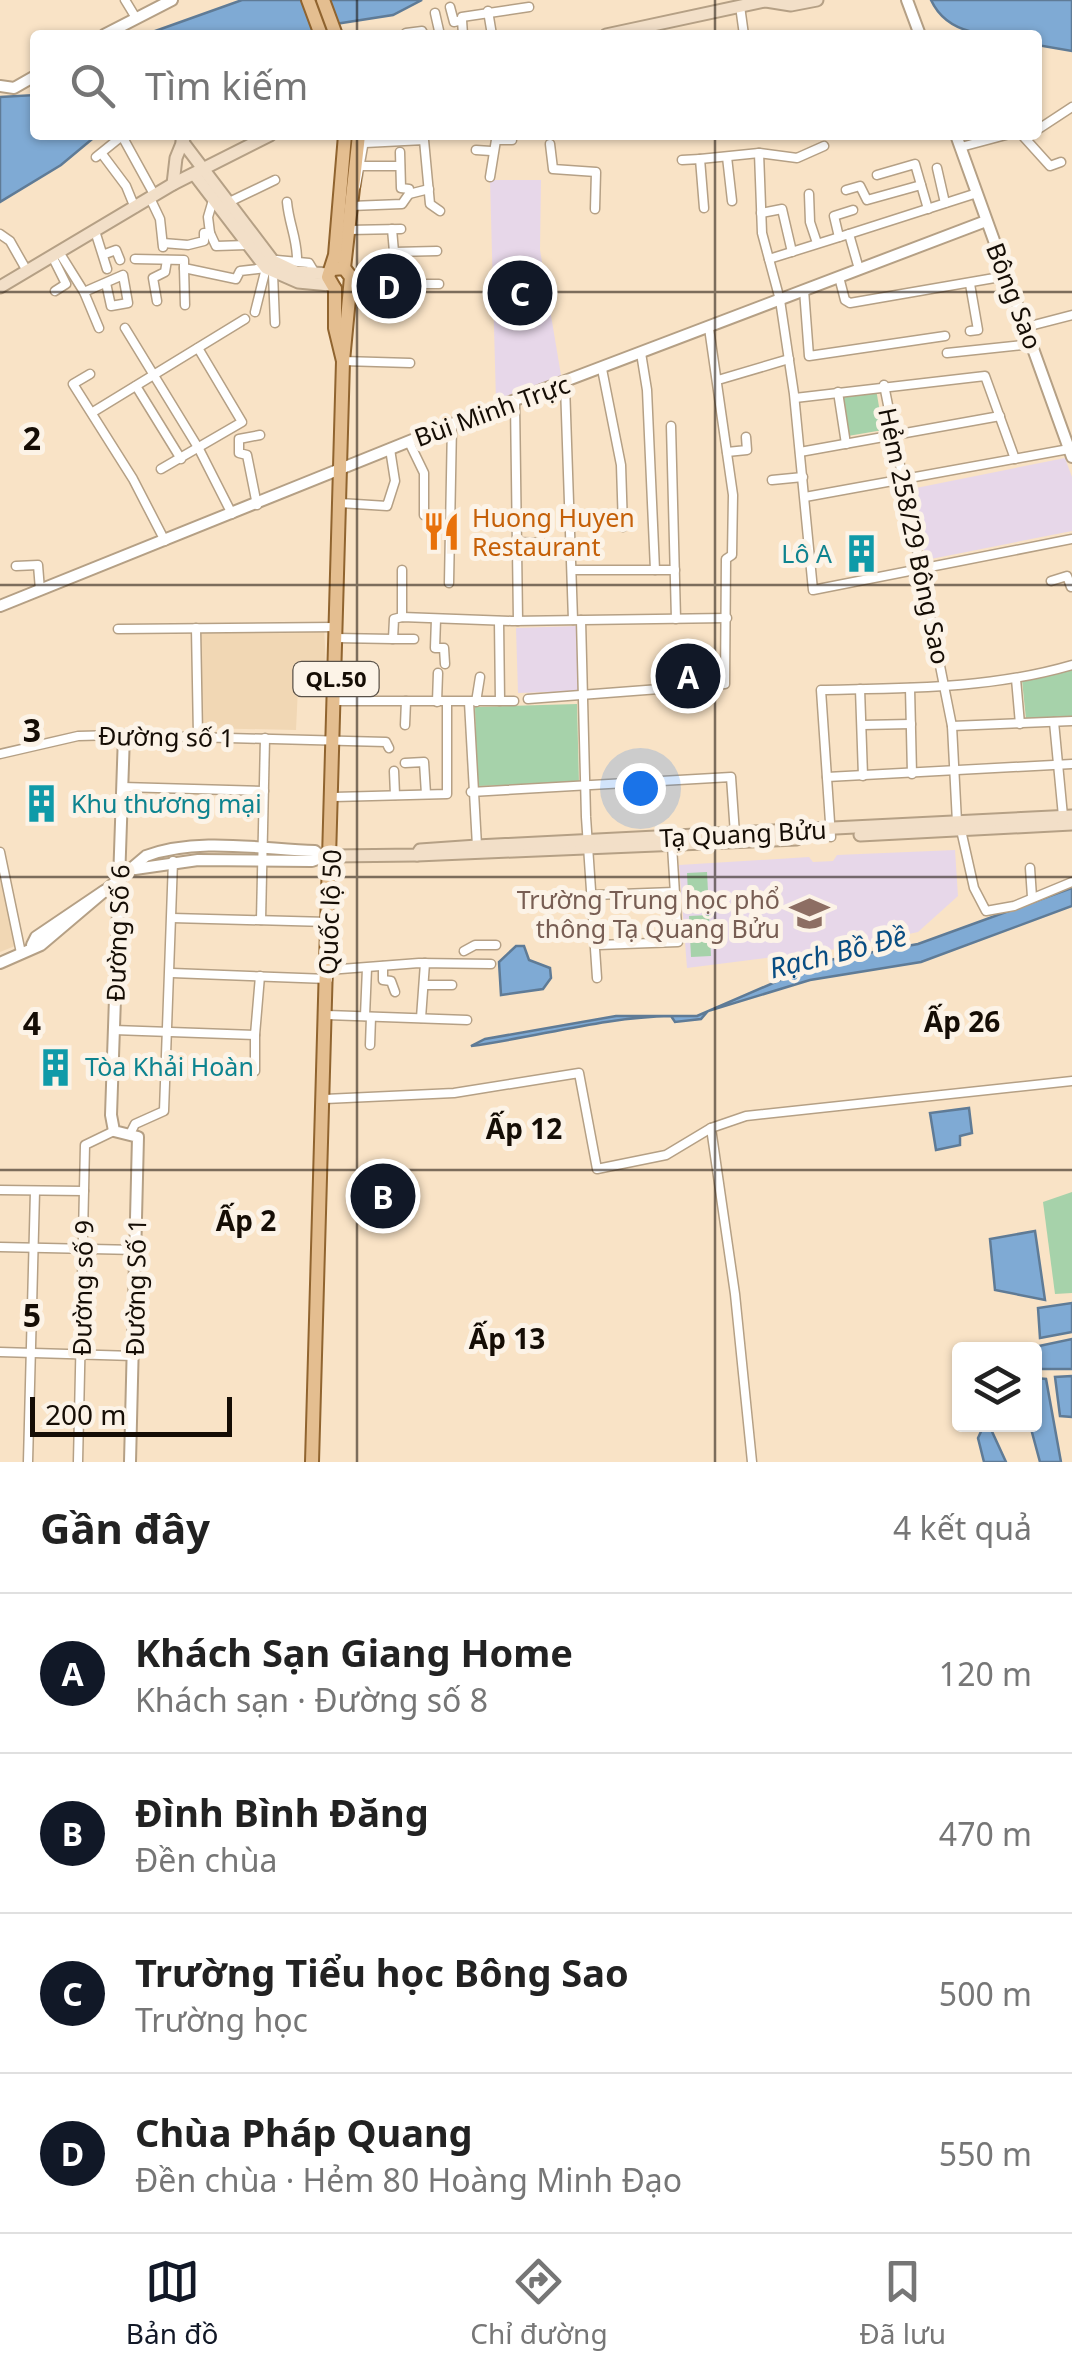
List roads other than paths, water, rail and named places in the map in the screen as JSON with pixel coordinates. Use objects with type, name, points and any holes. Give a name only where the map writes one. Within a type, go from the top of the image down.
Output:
[{"type":"main road","points":[[308,0],[319,30]]},
{"type":"main road","points":[[323,0],[334,30]]},
{"type":"main road","points":[[629,30],[764,0],[790,4],[817,0]]},
{"type":"main road","points":[[174,184],[184,140]]},
{"type":"main road","points":[[185,140],[213,200],[271,268],[298,282],[334,276]]},
{"type":"main road","points":[[0,287],[174,184],[260,140]]},
{"type":"main road","name":"Quốc lộ 50","points":[[312,1462],[330,922],[326,856],[334,796],[342,470],[343,361],[335,328],[334,276],[346,140]]},
{"type":"main road","name":"Quốc lộ 50","points":[[334,276],[348,230],[363,140]]},
{"type":"main road","points":[[198,171],[227,203],[252,246]]},
{"type":"main road","name":"Tạ Quang Bửu","points":[[417,855],[420,850],[477,846],[672,846],[1069,819]]},
{"type":"main road","name":"Tạ Quang Bửu","points":[[326,856],[417,855],[735,834],[831,833]]},
{"type":"street","points":[[125,0],[136,18]]},
{"type":"street","points":[[113,30],[172,0]]},
{"type":"street","points":[[907,0],[918,30]]},
{"type":"street","points":[[740,6],[743,30]]},
{"type":"street","points":[[463,30],[462,16],[529,7]]},
{"type":"street","points":[[450,8],[454,22],[462,20]]},
{"type":"street","points":[[488,11],[491,30]]},
{"type":"street","points":[[435,12],[439,30]]},
{"type":"street","points":[[3,88],[30,78]]},
{"type":"street","points":[[1042,127],[1072,106]]},
{"type":"street","points":[[114,140],[110,142],[112,147],[99,156],[126,186],[135,208]]},
{"type":"street","points":[[124,140],[160,219],[165,272],[153,278],[157,301]]},
{"type":"street","points":[[363,140],[363,166],[351,200],[388,207],[402,204],[409,189],[402,188],[400,152]]},
{"type":"street","points":[[424,140],[430,204],[440,211]]},
{"type":"street","points":[[476,150],[497,152],[496,140]]},
{"type":"street","points":[[1027,140],[1050,166],[1061,162]]},
{"type":"street","name":"Bông Sao","points":[[958,141],[1070,453]]},
{"type":"street","points":[[550,144],[553,169],[596,172],[595,208]]},
{"type":"street","points":[[682,160],[759,153],[797,158],[824,146]]},
{"type":"street","points":[[490,178],[491,152]]},
{"type":"street","points":[[759,153],[762,213],[795,398],[814,590],[1072,538]]},
{"type":"street","points":[[727,157],[732,201]]},
{"type":"street","points":[[700,159],[704,208]]},
{"type":"street","points":[[877,175],[914,164],[928,209]]},
{"type":"street","points":[[363,166],[400,166]]},
{"type":"street","points":[[936,168],[945,203]]},
{"type":"street","points":[[227,203],[276,180]]},
{"type":"street","points":[[846,190],[860,186],[868,200],[921,185]]},
{"type":"street","points":[[408,194],[429,189]]},
{"type":"street","points":[[769,258],[978,193]]},
{"type":"street","points":[[808,194],[810,222],[817,242]]},
{"type":"street","points":[[213,200],[208,216],[216,246],[252,246]]},
{"type":"street","points":[[287,202],[289,227],[297,237],[297,259]]},
{"type":"street","points":[[762,213],[782,209],[792,252]]},
{"type":"street","points":[[853,210],[834,216],[859,269]]},
{"type":"street","name":"Bùi Minh Trực","points":[[0,606],[452,424],[566,385],[986,221]]},
{"type":"street","points":[[348,230],[397,229],[394,252],[438,251]]},
{"type":"street","points":[[94,232],[106,254]]},
{"type":"street","points":[[164,243],[188,246],[204,240],[204,233],[210,232]]},
{"type":"street","points":[[0,234],[10,242],[26,272]]},
{"type":"street","points":[[107,269],[101,256],[116,250],[120,260]]},
{"type":"street","points":[[55,291],[66,284],[56,254]]},
{"type":"street","points":[[56,254],[84,292],[99,328]]},
{"type":"street","points":[[136,259],[184,260],[185,305]]},
{"type":"street","points":[[184,268],[236,279],[240,271],[271,268],[297,259],[334,276]]},
{"type":"street","points":[[255,312],[271,268]]},
{"type":"street","points":[[271,268],[275,324]]},
{"type":"street","points":[[84,292],[106,282],[123,275],[128,303],[110,306],[106,282]]},
{"type":"street","points":[[839,277],[845,300],[850,303],[1006,276]]},
{"type":"street","points":[[418,284],[439,284]]},
{"type":"street","points":[[970,284],[978,330],[970,331]]},
{"type":"street","points":[[804,290],[809,356],[946,336]]},
{"type":"street","points":[[1026,327],[1072,315]]},
{"type":"street","points":[[93,412],[244,319]]},
{"type":"street","points":[[125,328],[199,448],[232,514]]},
{"type":"street","points":[[528,699],[726,684],[726,559],[732,555],[733,495],[710,328]]},
{"type":"street","points":[[947,353],[1032,344]]},
{"type":"street","points":[[161,469],[242,422],[198,348]]},
{"type":"street","points":[[641,353],[648,390],[654,570]]},
{"type":"street","points":[[718,380],[789,359]]},
{"type":"street","points":[[343,361],[410,363]]},
{"type":"street","points":[[602,370],[621,465],[623,527]]},
{"type":"street","points":[[90,374],[74,384],[165,541]]},
{"type":"street","points":[[795,398],[985,376],[1015,459]]},
{"type":"street","points":[[566,385],[572,570],[598,978]]},
{"type":"street","name":"Hẻm 258/29 Bông Sao","points":[[884,385],[952,726],[959,826],[982,908],[989,912],[1032,897]]},
{"type":"street","points":[[136,386],[181,459]]},
{"type":"street","points":[[838,392],[846,444]]},
{"type":"street","points":[[515,402],[518,621]]},
{"type":"street","points":[[800,452],[1000,416]]},
{"type":"street","points":[[449,583],[452,424]]},
{"type":"street","points":[[671,426],[676,619]]},
{"type":"street","points":[[256,504],[247,455],[239,453],[239,439],[260,435]]},
{"type":"street","points":[[727,452],[747,450],[746,436]]},
{"type":"street","points":[[409,442],[424,473],[424,516]]},
{"type":"street","points":[[340,503],[387,506],[395,481],[390,449]]},
{"type":"street","points":[[804,497],[1015,459],[1070,453]]},
{"type":"street","points":[[772,480],[802,477]]},
{"type":"street","points":[[517,542],[571,544]]},
{"type":"street","points":[[16,566],[38,565],[40,590]]},
{"type":"street","points":[[402,570],[402,618]]},
{"type":"street","points":[[572,570],[675,570]]},
{"type":"street","points":[[1052,581],[1067,576],[1070,587]]},
{"type":"street","points":[[393,639],[394,619],[402,618],[518,621],[727,618]]},
{"type":"street","points":[[436,618],[436,648],[444,648],[445,664]]},
{"type":"street","points":[[499,621],[500,702]]},
{"type":"street","points":[[196,628],[198,736]]},
{"type":"street","points":[[118,629],[337,632],[414,639]]},
{"type":"street","points":[[831,833],[821,690],[945,687],[1016,679],[1072,665]]},
{"type":"street","points":[[334,796],[447,794],[438,673]]},
{"type":"street","points":[[477,846],[470,792],[472,702],[480,676]]},
{"type":"street","points":[[1016,679],[1020,724]]},
{"type":"street","points":[[910,688],[912,774]]},
{"type":"street","points":[[860,690],[863,776]]},
{"type":"street","points":[[335,701],[514,701]]},
{"type":"street","points":[[406,702],[406,725]]},
{"type":"street","points":[[952,726],[1072,721]]},
{"type":"street","points":[[1054,722],[1069,819]]},
{"type":"street","points":[[862,725],[911,724]]},
{"type":"street","name":"Đường số 1","points":[[0,754],[78,736],[124,735],[386,742],[390,748]]},
{"type":"street","name":"Đường Số 6","points":[[114,1131],[124,735]]},
{"type":"street","points":[[261,920],[265,738]]},
{"type":"street","points":[[405,762],[424,762],[426,794]]},
{"type":"street","points":[[827,777],[1072,764]]},
{"type":"street","points":[[394,771],[395,795]]},
{"type":"street","points":[[470,792],[732,777],[735,834]]},
{"type":"street","points":[[122,787],[264,791]]},
{"type":"street","name":"Tạ Quang Bửu","points":[[0,963],[32,945],[41,945],[146,856],[186,846],[312,861],[326,856]]},
{"type":"street","points":[[598,945],[678,942],[672,846]]},
{"type":"street","points":[[0,852],[21,954]]},
{"type":"street","name":"Tạ Quang Bửu","points":[[134,869],[262,855]]},
{"type":"street","points":[[114,1131],[131,1132],[136,1124],[164,1111],[172,973],[173,862]]},
{"type":"street","points":[[1030,868],[1032,897],[1072,882]]},
{"type":"street","points":[[594,895],[674,892]]},
{"type":"street","points":[[172,918],[330,922]]},
{"type":"street","points":[[464,951],[475,944],[496,946]]},
{"type":"street","points":[[421,1018],[425,964]]},
{"type":"street","points":[[172,973],[260,976],[328,974],[383,966],[491,964]]},
{"type":"street","points":[[383,966],[384,980],[391,981],[395,992]]},
{"type":"street","points":[[367,968],[370,1044]]},
{"type":"street","points":[[255,1072],[260,976]]},
{"type":"street","points":[[424,985],[452,985]]},
{"type":"street","points":[[326,1015],[467,1020]]},
{"type":"street","points":[[114,1030],[256,1035]]},
{"type":"street","points":[[325,1099],[440,1095],[579,1073],[597,1169],[666,1154],[711,1128],[764,1113],[1072,1081]]},
{"type":"street","points":[[711,1128],[735,1294],[752,1462]]},
{"type":"street","name":"Đường số 9","points":[[78,1462],[85,1145],[114,1131]]},
{"type":"street","name":"Đường Số 1","points":[[130,1462],[138,1138],[131,1132]]},
{"type":"street","points":[[0,1190],[84,1191]]},
{"type":"street","points":[[28,1462],[36,1191]]},
{"type":"street","points":[[0,1247],[137,1250]]},
{"type":"street","points":[[0,1352],[134,1356]]},
{"type":"water","points":[[242,0],[422,0],[393,15],[320,30],[158,30]]},
{"type":"water","points":[[931,0],[1072,0],[1072,51],[1042,46],[1042,30],[966,30],[939,13]]},
{"type":"water","points":[[30,95],[30,140],[91,140],[61,165],[0,202],[0,97]]},
{"type":"water","points":[[1072,888],[1072,906],[921,962],[810,980],[710,1010],[824,961],[918,944]]},
{"type":"water","points":[[516,946],[524,946],[529,960],[550,968],[551,978],[543,989],[501,995],[499,962]]},
{"type":"water","points":[[708,1011],[701,1019],[675,1022],[671,1016],[697,1016]]},
{"type":"water","points":[[616,1016],[671,1016],[596,1024],[471,1046],[485,1039]]},
{"type":"water","points":[[969,1108],[972,1133],[960,1136],[960,1145],[936,1150],[930,1113]]},
{"type":"water","points":[[1035,1231],[1045,1300],[995,1290],[990,1239]]},
{"type":"water","points":[[1072,1303],[1072,1332],[1040,1338],[1038,1308]]},
{"type":"water","points":[[1072,1339],[1072,1369],[1042,1369],[1042,1345]]},
{"type":"water","points":[[1072,1376],[1072,1417],[1060,1416],[1055,1377]]},
{"type":"water","points":[[1042,1379],[1046,1379],[1061,1462],[1040,1462],[1032,1432],[1042,1432]]},
{"type":"water","points":[[981,1432],[992,1432],[1006,1462],[984,1462],[978,1438]]},
{"type":"place","name":"Chùa Pháp Quang","points":[[389,286]]},
{"type":"place","name":"Trường Tiểu học Bông Sao","points":[[520,293]]},
{"type":"place","name":"Huong Huyen Restaurant","points":[[442,532]]},
{"type":"place","name":"Lô A","points":[[862,554]]},
{"type":"place","name":"Khách Sạn Giang Home","points":[[688,676]]},
{"type":"place","name":"Khu thương mại","points":[[41,804]]},
{"type":"place","name":"Trường Trung học phổ thông Tạ Quang Bửu","points":[[810,914]]},
{"type":"place","name":"Tòa Khải Hoàn","points":[[55,1067]]},
{"type":"place","name":"Đình Bình Đăng","points":[[383,1196]]},
{"type":"district","name":"Ấp 26","points":[[962,1022]]},
{"type":"district","name":"Ấp 12","points":[[524,1129]]},
{"type":"district","name":"Ấp 2","points":[[246,1221]]},
{"type":"district","name":"Ấp 13","points":[[507,1339]]},
{"type":"water label","name":"Rạch Bồ Đề","points":[[838,952]]}]
